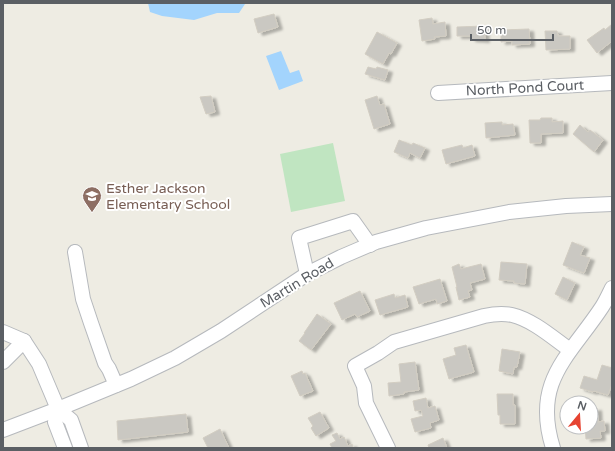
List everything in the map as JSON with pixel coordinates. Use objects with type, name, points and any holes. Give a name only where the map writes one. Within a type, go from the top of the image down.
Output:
[{"type":"street","name":"North Pond Court","points":[[438,93],[612,83]]},
{"type":"street","name":"Martin Road","points":[[3,430],[131,379],[175,358],[221,331],[306,274],[370,245],[426,228],[509,212],[566,206],[612,204]]},
{"type":"street","points":[[306,274],[299,238],[353,221],[370,245]]},
{"type":"street","points":[[75,252],[83,298],[105,363],[116,385]]},
{"type":"street","points":[[553,448],[546,413],[547,398],[552,380],[559,366],[570,350],[603,306],[612,288]]},
{"type":"street","points":[[388,448],[366,403],[364,386],[355,366],[394,342],[494,314],[511,315],[528,320],[570,350]]},
{"type":"street","points":[[3,332],[24,341],[39,364],[58,409],[71,420],[80,448]]},
{"type":"street","points":[[3,362],[24,341]]},
{"type":"street","points":[[58,409],[55,422],[65,448]]},
{"type":"green space","points":[[333,143],[345,201],[291,212],[280,154]]},
{"type":"water","points":[[148,3],[245,4],[239,13],[217,13],[194,20],[162,16],[150,12]]},
{"type":"water","points":[[281,51],[290,73],[299,70],[303,81],[279,90],[266,56]]},
{"type":"building","points":[[274,14],[278,27],[258,33],[254,19]]},
{"type":"building","points":[[432,18],[433,24],[445,22],[446,36],[434,37],[435,39],[422,41],[419,20]]},
{"type":"building","points":[[612,24],[612,41],[597,53],[587,40],[604,28],[605,30]]},
{"type":"building","points":[[484,26],[485,40],[471,39],[471,36],[457,36],[457,27]]},
{"type":"building","points":[[529,29],[530,44],[512,45],[512,41],[501,42],[501,30]]},
{"type":"building","points":[[545,31],[557,31],[558,36],[570,36],[570,49],[546,50]]},
{"type":"building","points":[[377,32],[397,43],[383,64],[365,54]]},
{"type":"building","points":[[368,67],[376,69],[377,67],[388,70],[385,80],[365,74]]},
{"type":"building","points":[[211,96],[215,112],[206,114],[200,97]]},
{"type":"building","points":[[377,96],[380,105],[384,104],[390,124],[374,129],[365,100]]},
{"type":"building","points":[[541,118],[552,118],[552,122],[563,121],[563,133],[541,134],[541,143],[530,143],[529,120],[540,120]]},
{"type":"building","points":[[502,122],[502,125],[513,124],[515,135],[486,138],[485,123]]},
{"type":"building","points":[[580,125],[588,132],[590,130],[603,140],[594,152],[573,134]]},
{"type":"building","points":[[399,140],[412,145],[413,143],[425,148],[420,158],[410,153],[408,158],[394,152]]},
{"type":"building","points":[[462,145],[463,148],[472,145],[475,156],[446,164],[442,150]]},
{"type":"building","points":[[572,242],[584,247],[580,255],[590,258],[584,273],[563,265]]},
{"type":"building","points":[[501,262],[527,264],[525,284],[514,283],[514,281],[499,280]]},
{"type":"building","points":[[459,264],[461,269],[481,264],[485,279],[470,283],[472,290],[468,291],[470,297],[459,300],[452,267]]},
{"type":"building","points":[[563,277],[575,283],[567,300],[555,294]]},
{"type":"building","points":[[440,279],[447,301],[437,304],[436,299],[419,304],[413,287]]},
{"type":"building","points":[[360,291],[370,311],[357,317],[355,314],[342,320],[334,303]]},
{"type":"building","points":[[394,294],[395,298],[405,295],[408,307],[380,315],[375,300]]},
{"type":"building","points":[[317,314],[331,324],[311,350],[299,341]]},
{"type":"building","points":[[466,345],[474,372],[449,379],[443,359],[456,355],[454,348]]},
{"type":"building","points":[[502,349],[520,352],[517,367],[514,367],[513,374],[499,371]]},
{"type":"building","points":[[415,362],[419,390],[389,396],[388,383],[401,382],[399,364]]},
{"type":"building","points":[[602,365],[612,368],[612,384],[608,395],[580,388],[584,376],[597,380]]},
{"type":"building","points":[[302,371],[303,374],[305,373],[313,391],[300,396],[291,376]]},
{"type":"building","points":[[497,394],[513,394],[513,405],[515,405],[515,424],[500,424]]},
{"type":"building","points":[[426,398],[428,408],[435,406],[439,420],[430,423],[431,428],[415,432],[411,419],[423,416],[421,410],[415,411],[413,401]]},
{"type":"building","points":[[320,412],[329,428],[316,436],[311,428],[313,426],[308,418]]},
{"type":"building","points":[[186,414],[188,432],[118,440],[117,421]]},
{"type":"building","points":[[604,421],[605,431],[600,431],[601,438],[586,439],[586,435],[599,435],[599,422]]},
{"type":"building","points":[[220,429],[229,448],[208,448],[203,438]]},
{"type":"building","points":[[337,433],[340,439],[344,437],[348,446],[352,444],[353,448],[332,448],[330,444],[336,441],[332,435]]},
{"type":"building","points":[[443,438],[447,448],[429,448],[428,445]]},
{"type":"place","name":"Esther Jackson Elementary School","points":[[92,213]]}]
